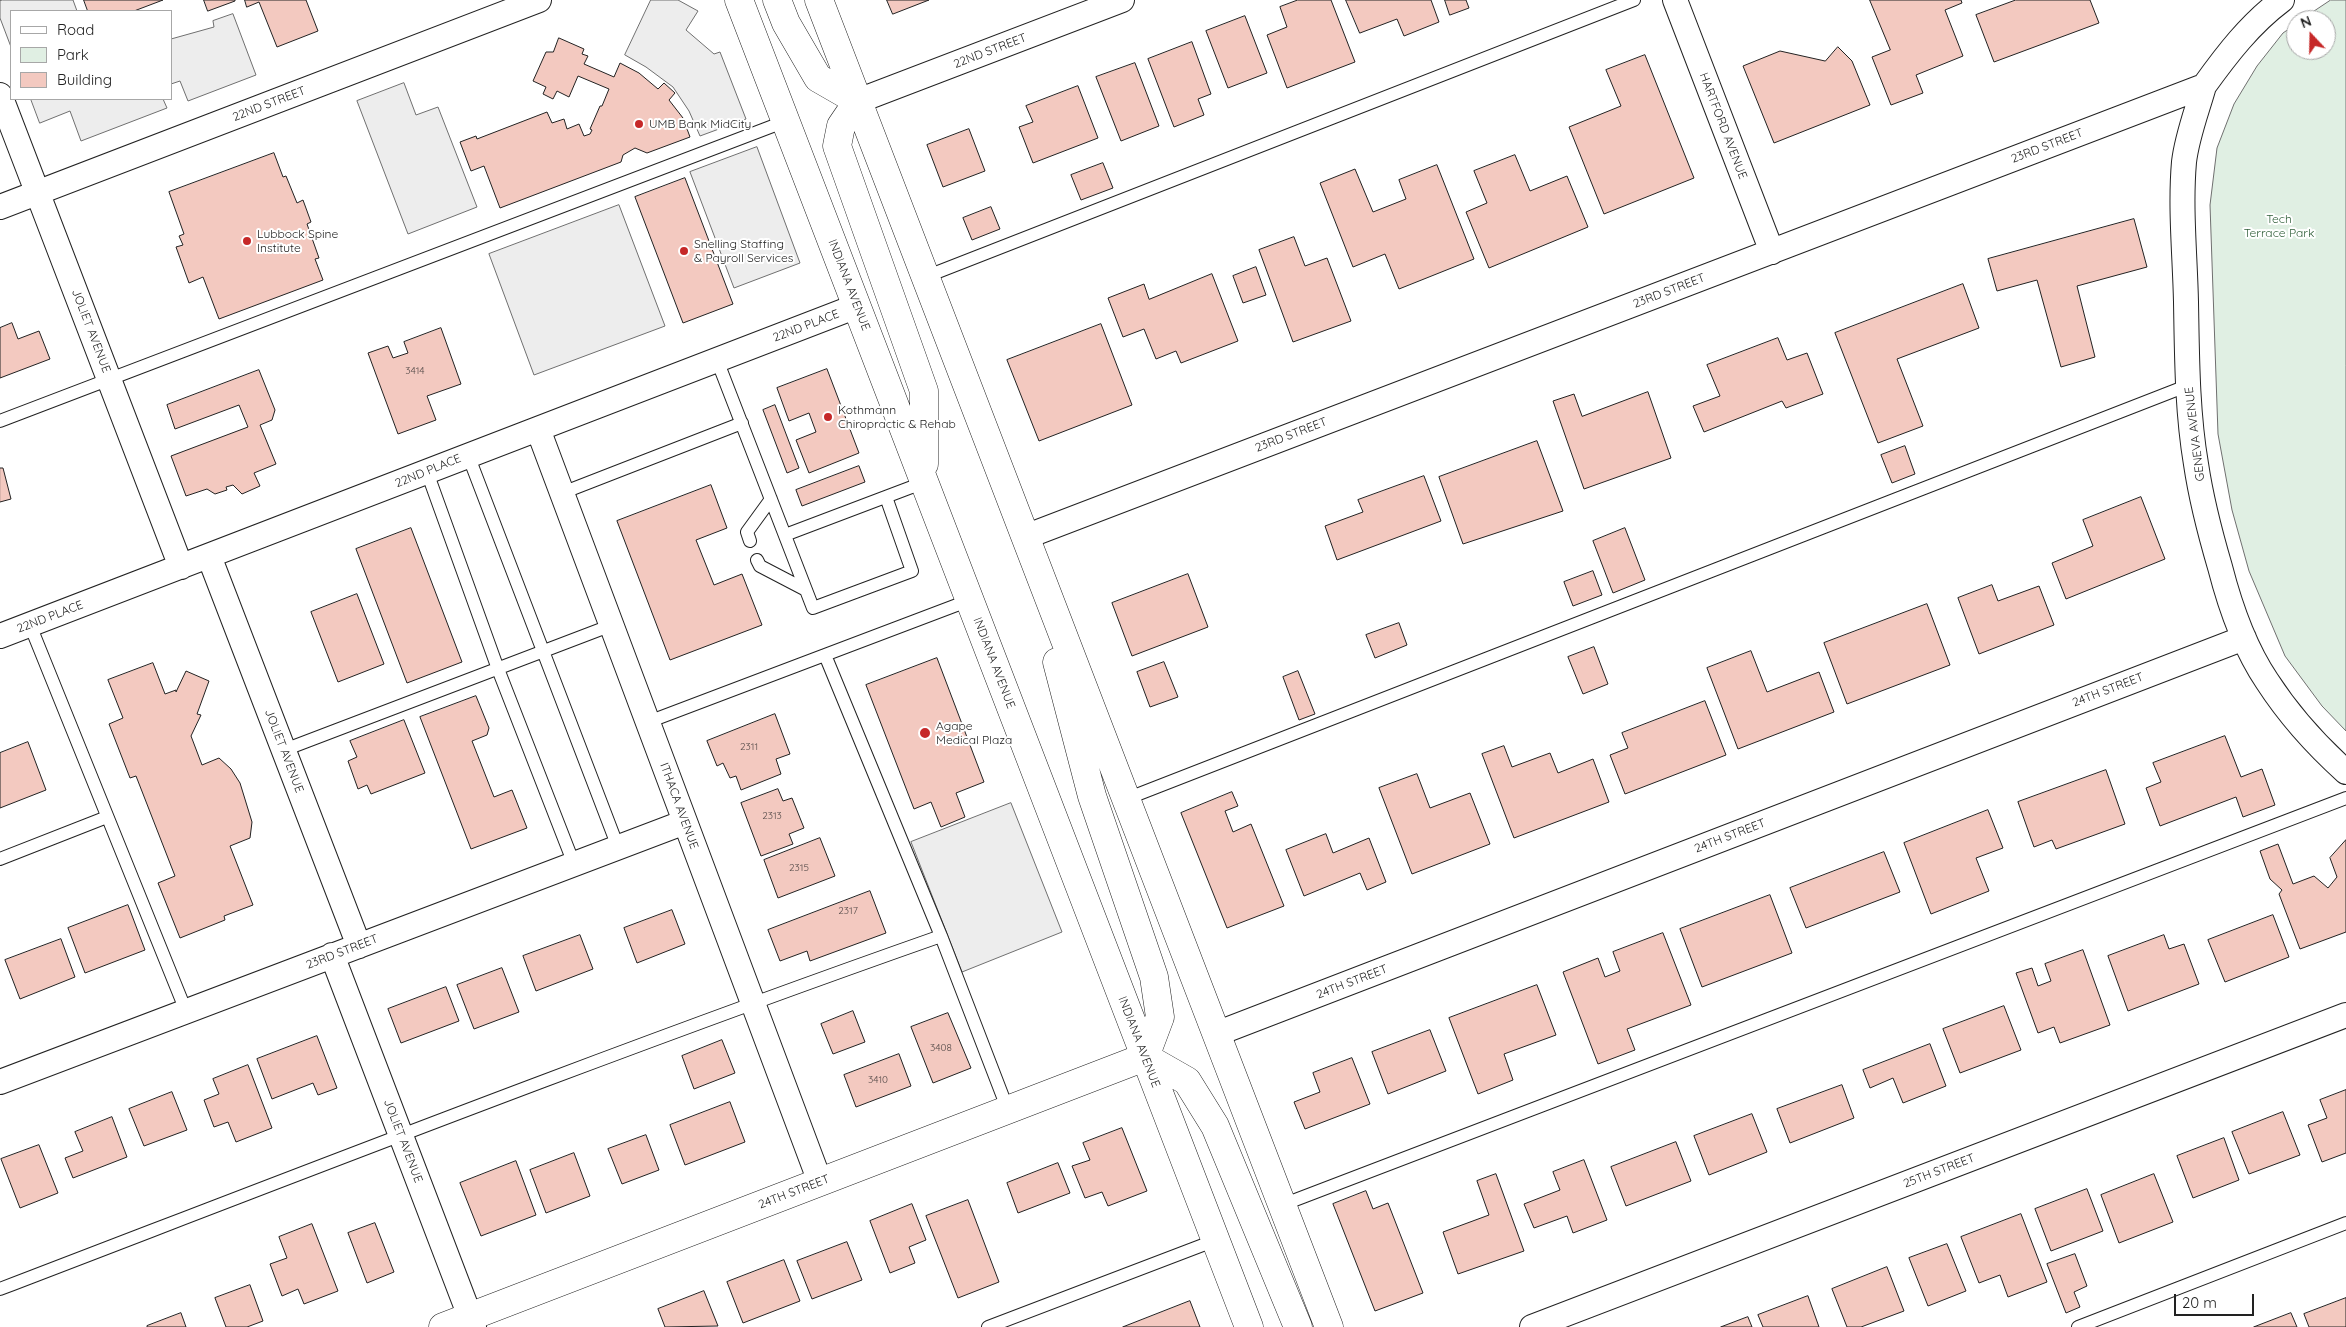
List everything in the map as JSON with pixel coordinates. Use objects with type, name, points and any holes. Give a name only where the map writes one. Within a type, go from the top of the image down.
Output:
[{"type":"main road","name":"INDIANA AVENUE","points":[[739,0],[1249,1327]]},
{"type":"main road","points":[[777,0],[786,23],[818,78],[858,102]]},
{"type":"main road","points":[[819,0],[1329,1327]]},
{"type":"main road","points":[[858,102],[841,126],[837,146],[924,391],[925,482]]},
{"type":"main road","points":[[1025,537],[1092,796],[1154,977],[1160,1017],[1145,1057],[1187,1081],[1215,1126],[1298,1327]]},
{"type":"main road","name":"24TH STREET","points":[[443,1327],[472,1322],[820,1182],[1145,1057]]},
{"type":"street","name":"22ND STREET","points":[[0,207],[539,0]]},
{"type":"street","name":"22ND STREET","points":[[858,102],[1122,0]]},
{"type":"street","name":"HARTFORD AVENUE","points":[[1675,0],[1772,252]]},
{"type":"street","points":[[2204,86],[2230,49],[2260,16],[2282,0]]},
{"type":"street","name":"23RD STREET","points":[[1025,537],[2204,86]]},
{"type":"street","name":"GENEVA AVENUE","points":[[2204,86],[2192,125],[2184,162],[2188,385],[2196,463],[2211,534],[2228,598],[2244,638],[2266,680],[2295,720],[2327,755],[2346,772]]},
{"type":"street","name":"JOLIET AVENUE","points":[[0,95],[181,566]]},
{"type":"street","name":"22ND PLACE","points":[[0,636],[857,306]]},
{"type":"street","name":"ITHACA AVENUE","points":[[538,429],[820,1182]]},
{"type":"street","name":"JOLIET AVENUE","points":[[209,556],[359,946]]},
{"type":"street","name":"24TH STREET","points":[[1216,1034],[2244,638]]},
{"type":"street","name":"23RD STREET","points":[[0,1082],[685,822]]},
{"type":"street","name":"JOLIET AVENUE","points":[[332,956],[472,1322]]},
{"type":"street","name":"25TH STREET","points":[[1532,1327],[2346,1015]]},
{"type":"lane","points":[[925,277],[1634,0]]},
{"type":"lane","points":[[0,421],[786,121]]},
{"type":"lane","points":[[717,360],[813,608],[912,571],[886,497]]},
{"type":"lane","points":[[1126,799],[2188,385]]},
{"type":"lane","points":[[562,493],[742,423]]},
{"type":"lane","points":[[468,455],[618,847]]},
{"type":"lane","points":[[427,472],[498,669],[574,864]]},
{"type":"lane","points":[[785,535],[925,482]]},
{"type":"lane","points":[[750,541],[747,532],[771,499]]},
{"type":"lane","points":[[757,560],[760,566],[806,590]]},
{"type":"lane","points":[[648,722],[970,600]]},
{"type":"lane","points":[[30,624],[186,1011]]},
{"type":"lane","points":[[284,750],[612,625]]},
{"type":"lane","points":[[826,655],[941,936],[1008,1110]]},
{"type":"lane","points":[[1282,1205],[2346,798]]},
{"type":"lane","points":[[0,859],[107,817]]},
{"type":"lane","points":[[0,1289],[401,1134],[753,1002],[941,936]]},
{"type":"lane","points":[[2078,1327],[2346,1224]]},
{"type":"lane","points":[[988,1327],[1216,1240]]},
{"type":"green space","name":"Tech Terrace Park","points":[[2331,0],[2346,0],[2346,731],[2322,706],[2285,656],[2249,571],[2232,510],[2218,434],[2210,205],[2217,148],[2234,104],[2257,66],[2283,33],[2286,31],[2286,60],[2336,60],[2336,10],[2316,10]]},
{"type":"shaded area","points":[[73,0],[77,10],[10,10],[10,44],[0,18],[0,1]]},
{"type":"shaded area","points":[[651,0],[678,0],[698,11],[686,30],[714,54],[720,52],[746,119],[700,136],[689,111],[673,87],[646,67],[625,55]]},
{"type":"shaded area","points":[[233,14],[256,75],[188,101],[180,81],[172,84],[172,39],[214,27],[213,21]]},
{"type":"shaded area","points":[[404,83],[416,115],[438,107],[477,207],[408,234],[357,101]]},
{"type":"shaded area","points":[[31,100],[163,100],[167,108],[81,141],[70,111],[40,123]]},
{"type":"shaded area","points":[[757,147],[800,263],[734,288],[690,172]]},
{"type":"shaded area","points":[[619,205],[665,326],[534,375],[489,254]]},
{"type":"shaded area","points":[[1011,803],[1062,932],[962,972],[911,842]]},
{"type":"building","points":[[84,0],[163,0],[137,10],[88,10]]},
{"type":"building","points":[[204,0],[235,0],[235,1],[208,11]]},
{"type":"building","points":[[245,0],[306,0],[318,31],[277,47],[259,2],[247,7]]},
{"type":"building","points":[[887,0],[929,0],[893,14]]},
{"type":"building","points":[[1298,0],[1331,0],[1355,62],[1287,88],[1267,35],[1287,27],[1280,7]]},
{"type":"building","points":[[1346,0],[1431,0],[1439,22],[1404,36],[1397,19],[1360,33]]},
{"type":"building","points":[[1445,0],[1466,0],[1469,8],[1450,15]]},
{"type":"building","points":[[1870,0],[1961,0],[1962,3],[1945,10],[1963,56],[1916,75],[1923,93],[1891,105],[1872,57],[1890,50]]},
{"type":"building","points":[[2016,0],[2090,0],[2099,23],[1994,62],[1976,15]]},
{"type":"building","points":[[1245,16],[1267,73],[1228,88],[1206,31]]},
{"type":"building","name":"UMB Bank MidCity","points":[[559,38],[584,49],[582,54],[588,56],[584,64],[614,77],[620,63],[639,73],[658,89],[664,83],[675,93],[669,100],[683,118],[690,137],[647,153],[635,148],[623,155],[621,162],[500,208],[484,166],[471,171],[460,142],[476,136],[477,139],[547,112],[552,123],[564,119],[567,129],[579,124],[584,136],[590,134],[592,130],[590,129],[609,89],[578,76],[569,97],[557,91],[553,99],[543,94],[546,87],[533,81],[546,52],[553,52]]},
{"type":"building","points":[[1192,42],[1211,94],[1198,99],[1204,115],[1174,127],[1148,59]]},
{"type":"building","points":[[1838,47],[1852,61],[1870,105],[1774,143],[1743,66],[1780,51],[1825,61]]},
{"type":"building","points":[[1645,55],[1694,178],[1604,214],[1569,127],[1621,106],[1606,70]]},
{"type":"building","points":[[1135,63],[1159,126],[1121,141],[1096,77]]},
{"type":"building","points":[[1078,86],[1098,138],[1033,163],[1019,127],[1033,122],[1026,106]]},
{"type":"building","points":[[969,129],[985,171],[943,187],[927,145]]},
{"type":"building","name":"Lubbock Spine Institute","points":[[274,153],[283,177],[286,176],[297,203],[303,200],[311,222],[307,224],[319,258],[315,259],[323,280],[219,319],[203,277],[189,283],[176,247],[183,245],[179,236],[184,234],[169,192]]},
{"type":"building","points":[[1515,155],[1530,191],[1567,176],[1588,227],[1489,268],[1466,212],[1487,203],[1474,171]]},
{"type":"building","points":[[1103,163],[1113,188],[1081,200],[1071,175]]},
{"type":"building","points":[[1437,165],[1474,259],[1399,289],[1385,254],[1353,267],[1320,183],[1355,169],[1373,212],[1406,199],[1399,180]]},
{"type":"building","name":"Snelling Staffing & Payroll Services","points":[[685,178],[733,304],[683,323],[635,197]]},
{"type":"building","points":[[991,207],[1000,229],[972,240],[963,218]]},
{"type":"building","points":[[2134,219],[2147,267],[2077,286],[2095,357],[2061,367],[2037,280],[1997,291],[1988,259]]},
{"type":"building","points":[[1294,237],[1305,266],[1327,258],[1351,321],[1293,342],[1259,250]]},
{"type":"building","points":[[1256,267],[1266,295],[1243,303],[1233,276]]},
{"type":"building","points":[[1212,274],[1238,341],[1181,363],[1176,351],[1156,359],[1144,329],[1123,337],[1108,298],[1144,284],[1149,299]]},
{"type":"building","points":[[1963,284],[1979,328],[1897,359],[1923,426],[1878,443],[1835,333]]},
{"type":"building","points":[[12,323],[18,339],[39,331],[50,359],[0,378],[0,328]]},
{"type":"building","points":[[1101,324],[1132,405],[1039,441],[1007,360]]},
{"type":"building","points":[[441,328],[461,384],[427,396],[436,420],[398,434],[368,353],[388,346],[393,358],[408,353],[404,342]]},
{"type":"building","points":[[1778,338],[1787,360],[1807,353],[1823,394],[1786,408],[1782,401],[1704,432],[1693,406],[1720,396],[1707,365]]},
{"type":"building","name":"Kothmann Chiropractic & Rehab","points":[[827,369],[859,453],[809,473],[796,440],[816,432],[809,413],[789,421],[777,388]]},
{"type":"building","points":[[259,370],[275,410],[272,420],[260,425],[276,464],[254,473],[260,486],[242,494],[233,485],[226,487],[227,490],[215,494],[207,489],[186,496],[171,456],[248,427],[239,405],[175,429],[167,405]]},
{"type":"building","points":[[1648,392],[1671,458],[1584,489],[1553,401],[1574,394],[1582,416]]},
{"type":"building","points":[[775,405],[799,468],[787,473],[763,410]]},
{"type":"building","points":[[1537,441],[1563,511],[1463,544],[1439,477]]},
{"type":"building","points":[[1905,446],[1915,474],[1892,483],[1881,455]]},
{"type":"building","points":[[859,466],[865,482],[802,506],[796,490]]},
{"type":"building","points":[[0,468],[3,468],[11,499],[0,502]]},
{"type":"building","points":[[1424,476],[1441,521],[1337,560],[1325,526],[1363,512],[1358,500]]},
{"type":"building","points":[[711,485],[727,528],[696,540],[714,585],[742,574],[762,625],[670,660],[617,521]]},
{"type":"building","points":[[2141,497],[2165,559],[2066,599],[2052,563],[2093,546],[2083,520]]},
{"type":"building","points":[[411,528],[462,662],[407,683],[356,549]]},
{"type":"building","points":[[1625,528],[1645,580],[1613,593],[1593,541]]},
{"type":"building","points":[[1593,571],[1602,595],[1573,606],[1564,582]]},
{"type":"building","points":[[1188,574],[1208,627],[1132,656],[1112,603]]},
{"type":"building","points":[[1992,585],[1998,601],[2039,586],[2054,625],[1979,654],[1958,598]]},
{"type":"building","points":[[357,594],[384,664],[338,682],[311,612]]},
{"type":"building","points":[[1927,604],[1950,665],[1847,704],[1824,643]]},
{"type":"building","points":[[1399,623],[1407,645],[1375,658],[1366,635]]},
{"type":"building","points":[[1594,647],[1608,684],[1583,694],[1568,657]]},
{"type":"building","points":[[1751,651],[1767,692],[1819,672],[1834,712],[1738,749],[1707,668]]},
{"type":"building","name":"Agape Medical Plaza","points":[[937,658],[984,782],[956,793],[965,817],[941,827],[931,802],[914,809],[866,685]]},
{"type":"building","points":[[1164,662],[1178,697],[1150,707],[1137,672]]},
{"type":"building","points":[[153,663],[165,694],[176,690],[176,692],[186,671],[209,681],[197,714],[201,715],[191,736],[202,765],[219,758],[231,769],[240,783],[252,822],[250,838],[230,846],[253,905],[224,916],[225,920],[180,938],[158,883],[175,876],[136,776],[130,778],[109,724],[123,718],[108,680]]},
{"type":"building","points":[[1298,671],[1315,714],[1299,720],[1283,677]]},
{"type":"building","points":[[476,696],[489,728],[487,735],[472,741],[494,797],[512,790],[527,828],[471,849],[420,717]]},
{"type":"building","points":[[1705,701],[1726,755],[1625,794],[1610,755],[1628,748],[1622,733]]},
{"type":"building","points":[[775,714],[790,754],[776,759],[781,774],[741,790],[736,776],[730,778],[723,763],[717,766],[707,741]]},
{"type":"building","points":[[404,720],[425,773],[371,794],[367,785],[358,789],[348,761],[357,757],[350,741]]},
{"type":"building","points":[[2225,736],[2241,777],[2262,769],[2275,805],[2243,817],[2236,797],[2160,826],[2146,788],[2161,782],[2153,763]]},
{"type":"building","points":[[28,742],[46,790],[0,808],[0,753]]},
{"type":"building","points":[[1504,746],[1512,767],[1550,753],[1558,773],[1593,759],[1609,802],[1514,838],[1482,754]]},
{"type":"building","points":[[2106,770],[2125,824],[2056,849],[2052,840],[2034,847],[2018,802]]},
{"type":"building","points":[[1417,774],[1430,808],[1470,793],[1490,844],[1412,874],[1379,788]]},
{"type":"building","points":[[778,789],[783,801],[792,798],[804,828],[789,834],[793,844],[761,856],[741,803]]},
{"type":"building","points":[[1232,792],[1238,806],[1225,811],[1233,832],[1251,824],[1284,906],[1227,928],[1181,813]]},
{"type":"building","points":[[1988,810],[2003,848],[1976,858],[1989,891],[1931,914],[1904,843]]},
{"type":"building","points":[[1326,834],[1333,853],[1369,838],[1386,882],[1367,890],[1360,873],[1304,896],[1286,850]]},
{"type":"building","points":[[820,838],[835,876],[778,898],[764,860]]},
{"type":"building","points":[[2346,840],[2346,932],[2300,949],[2279,894],[2282,890],[2270,879],[2260,851],[2278,844],[2293,884],[2314,876],[2328,888],[2337,877],[2330,858]]},
{"type":"building","points":[[1884,852],[1900,892],[1806,928],[1790,888]]},
{"type":"building","points":[[870,891],[886,933],[810,961],[807,951],[780,961],[768,930]]},
{"type":"building","points":[[1770,895],[1792,953],[1702,987],[1680,929]]},
{"type":"building","points":[[128,905],[145,950],[85,973],[68,928]]},
{"type":"building","points":[[672,910],[685,944],[637,963],[624,928]]},
{"type":"building","points":[[2273,915],[2289,957],[2225,982],[2208,940]]},
{"type":"building","points":[[1663,933],[1691,1005],[1627,1029],[1635,1050],[1598,1064],[1563,972],[1598,958],[1605,977],[1620,971],[1613,952]]},
{"type":"building","points":[[580,935],[593,969],[536,991],[523,956]]},
{"type":"building","points":[[2164,935],[2169,949],[2184,944],[2199,984],[2128,1011],[2108,956]]},
{"type":"building","points":[[61,939],[75,977],[20,999],[5,960]]},
{"type":"building","points":[[2083,950],[2110,1025],[2060,1043],[2054,1027],[2038,1033],[2016,973],[2032,968],[2038,986],[2051,981],[2045,964]]},
{"type":"building","points":[[502,968],[519,1012],[474,1029],[457,985]]},
{"type":"building","points":[[1537,985],[1556,1035],[1504,1054],[1513,1080],[1478,1094],[1449,1018]]},
{"type":"building","points":[[446,987],[459,1021],[401,1043],[388,1009]]},
{"type":"building","points":[[2004,1006],[2021,1050],[1960,1073],[1943,1029]]},
{"type":"building","points":[[853,1011],[865,1042],[833,1054],[821,1024]]},
{"type":"building","points":[[948,1013],[971,1068],[933,1083],[911,1027]]},
{"type":"building","points":[[1430,1030],[1446,1071],[1388,1094],[1372,1052]]},
{"type":"building","points":[[317,1036],[337,1088],[318,1095],[313,1083],[272,1099],[257,1059]]},
{"type":"building","points":[[722,1040],[735,1073],[694,1089],[682,1056]]},
{"type":"building","points":[[1930,1044],[1946,1086],[1903,1103],[1893,1078],[1870,1088],[1863,1070]]},
{"type":"building","points":[[899,1054],[911,1086],[856,1107],[844,1075]]},
{"type":"building","points":[[1352,1058],[1370,1104],[1305,1129],[1294,1102],[1320,1092],[1313,1073]]},
{"type":"building","points":[[248,1065],[272,1128],[236,1142],[228,1122],[214,1127],[204,1100],[219,1094],[213,1079]]},
{"type":"building","points":[[1842,1085],[1854,1118],[1790,1143],[1777,1109]]},
{"type":"building","points":[[2346,1090],[2346,1153],[2322,1162],[2308,1125],[2327,1118],[2320,1100]]},
{"type":"building","points":[[172,1092],[187,1130],[144,1146],[129,1109]]},
{"type":"building","points":[[730,1102],[745,1142],[685,1165],[670,1125]]},
{"type":"building","points":[[2283,1112],[2300,1155],[2249,1174],[2232,1132]]},
{"type":"building","points":[[1752,1114],[1767,1152],[1709,1175],[1694,1136]]},
{"type":"building","points":[[112,1117],[127,1157],[73,1178],[65,1158],[83,1151],[75,1132]]},
{"type":"building","points":[[1122,1128],[1147,1191],[1108,1206],[1102,1192],[1085,1198],[1072,1166],[1090,1160],[1083,1143]]},
{"type":"building","points":[[646,1135],[659,1170],[622,1184],[608,1149]]},
{"type":"building","points":[[2224,1138],[2239,1180],[2193,1198],[2177,1156]]},
{"type":"building","points":[[1676,1142],[1691,1181],[1626,1206],[1611,1167]]},
{"type":"building","points":[[39,1145],[58,1193],[20,1208],[1,1159]]},
{"type":"building","points":[[574,1153],[590,1196],[546,1213],[530,1170]]},
{"type":"building","points":[[1584,1160],[1607,1220],[1573,1233],[1567,1216],[1534,1228],[1524,1204],[1560,1190],[1553,1172]]},
{"type":"building","points":[[516,1161],[536,1215],[481,1236],[460,1183]]},
{"type":"building","points":[[1058,1163],[1070,1193],[1018,1213],[1007,1183]]},
{"type":"building","points":[[1496,1174],[1524,1251],[1458,1274],[1443,1232],[1489,1215],[1477,1181]]},
{"type":"building","points":[[2154,1174],[2173,1222],[2119,1243],[2101,1195]]},
{"type":"building","points":[[2087,1189],[2103,1231],[2051,1251],[2035,1209]]},
{"type":"building","points":[[1366,1191],[1373,1209],[1388,1203],[1423,1293],[1375,1311],[1333,1204]]},
{"type":"building","points":[[968,1200],[999,1282],[958,1298],[926,1216]]},
{"type":"building","points":[[912,1204],[926,1240],[909,1247],[915,1263],[890,1273],[870,1221]]},
{"type":"building","points":[[2021,1214],[2047,1282],[2008,1297],[2000,1275],[1979,1283],[1961,1237]]},
{"type":"building","points":[[375,1223],[394,1272],[367,1283],[348,1233]]},
{"type":"building","points":[[312,1224],[338,1291],[304,1304],[298,1289],[282,1296],[270,1264],[287,1258],[279,1237]]},
{"type":"building","points":[[847,1242],[862,1280],[812,1299],[797,1261]]},
{"type":"building","points":[[1947,1244],[1966,1291],[1928,1306],[1909,1258]]},
{"type":"building","points":[[2075,1254],[2087,1286],[2074,1292],[2080,1307],[2066,1313],[2047,1264]]},
{"type":"building","points":[[784,1260],[800,1301],[743,1323],[727,1282]]},
{"type":"building","points":[[1887,1267],[1904,1311],[1861,1327],[1847,1327],[1832,1289]]},
{"type":"building","points":[[250,1285],[263,1321],[247,1327],[226,1327],[215,1298]]},
{"type":"building","points":[[704,1291],[718,1326],[665,1327],[658,1309]]},
{"type":"building","points":[[1808,1296],[1819,1327],[1763,1327],[1758,1315]]},
{"type":"building","points":[[2346,1298],[2346,1327],[2309,1327],[2304,1314]]},
{"type":"building","points":[[1190,1301],[1200,1327],[1123,1327]]},
{"type":"building","points":[[181,1313],[186,1327],[147,1327],[147,1326]]},
{"type":"building","points":[[2291,1313],[2297,1327],[2254,1327]]},
{"type":"building","points":[[1748,1317],[1752,1327],[1721,1327]]},
{"type":"place","name":"UMB Bank MidCity","points":[[639,124]]},
{"type":"place","name":"Lubbock Spine Institute","points":[[247,241]]},
{"type":"place","name":"Snelling Staffing & Payroll Services","points":[[684,251]]},
{"type":"place","name":"Kothmann Chiropractic & Rehab","points":[[828,417]]},
{"type":"place","name":"Agape Medical Plaza","points":[[925,733]]}]
